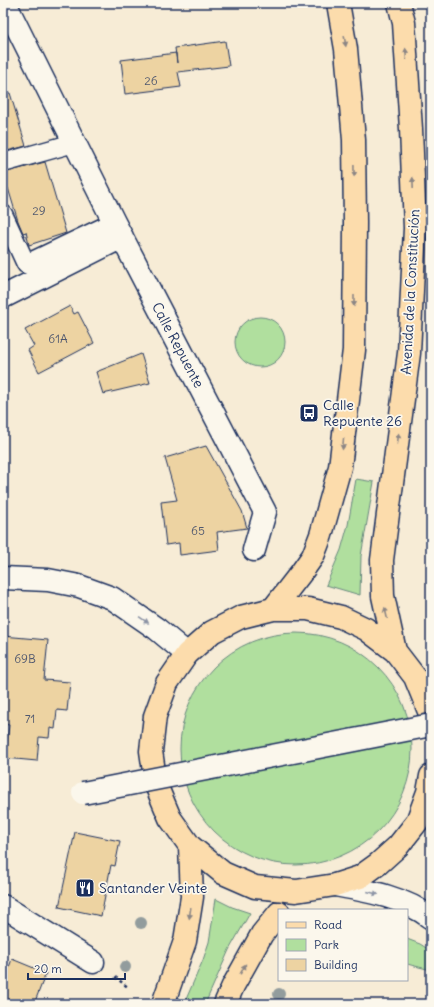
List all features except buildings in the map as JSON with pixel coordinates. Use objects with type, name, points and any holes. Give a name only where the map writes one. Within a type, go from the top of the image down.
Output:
[{"type":"main road","points":[[273,609],[302,573],[313,556],[321,535],[340,467],[354,350],[354,140],[346,49],[338,3]]},
{"type":"main road","name":"Avenida de la Constitución","points":[[395,651],[383,596],[382,560],[409,353],[415,228],[411,129],[404,23],[399,3]]},
{"type":"main road","points":[[430,784],[417,822],[398,846],[378,864],[360,877],[335,885],[296,891],[255,887],[223,873],[190,846],[170,818],[156,785],[151,751],[155,716],[167,683],[187,654],[212,632],[241,617],[273,609],[308,609],[341,617],[366,629],[395,651],[415,677],[431,716]]},
{"type":"main road","points":[[163,1004],[185,941],[192,896],[190,846]]},
{"type":"main road","points":[[282,909],[296,891]]},
{"type":"main road","points":[[226,1004],[233,986],[262,934],[278,914]]},
{"type":"street","name":"Calle Repuente","points":[[5,3],[118,230],[265,512],[254,550]]},
{"type":"street","points":[[3,297],[118,230]]},
{"type":"street","points":[[3,578],[48,580],[79,586],[112,598],[157,629],[187,654]]},
{"type":"street","points":[[83,793],[431,725]]},
{"type":"street","points":[[430,784],[431,819]]},
{"type":"street","points":[[335,885],[370,892],[404,902],[431,918]]},
{"type":"street","points":[[3,906],[93,962]]},
{"type":"lane","points":[[3,163],[74,143]]},
{"type":"lane","points":[[3,214],[26,264],[118,230]]},
{"type":"green space","points":[[260,317],[270,319],[278,324],[283,332],[285,342],[283,352],[278,360],[270,365],[260,367],[250,365],[242,360],[237,352],[235,342],[237,332],[242,324],[250,319]]},
{"type":"green space","points":[[356,479],[374,482],[361,556],[360,595],[326,585],[341,550],[348,525]]},
{"type":"green space","points":[[285,633],[307,633],[341,641],[351,646],[370,659],[386,675],[393,684],[404,704],[410,726],[412,749],[410,772],[404,794],[393,814],[370,839],[361,846],[341,857],[307,865],[285,865],[251,857],[241,852],[222,839],[206,823],[199,814],[188,794],[180,760],[180,738],[188,704],[193,694],[206,675],[222,659],[231,652],[251,641]]},
{"type":"green space","points":[[216,899],[232,907],[250,913],[229,950],[205,1004],[184,1004],[209,942]]},
{"type":"green space","points":[[408,939],[420,944],[431,951],[431,970],[408,964]]},
{"type":"place","name":"Calle Repuente 26","points":[[309,413]]},
{"type":"place","name":"Santander Veinte","points":[[85,888]]}]
